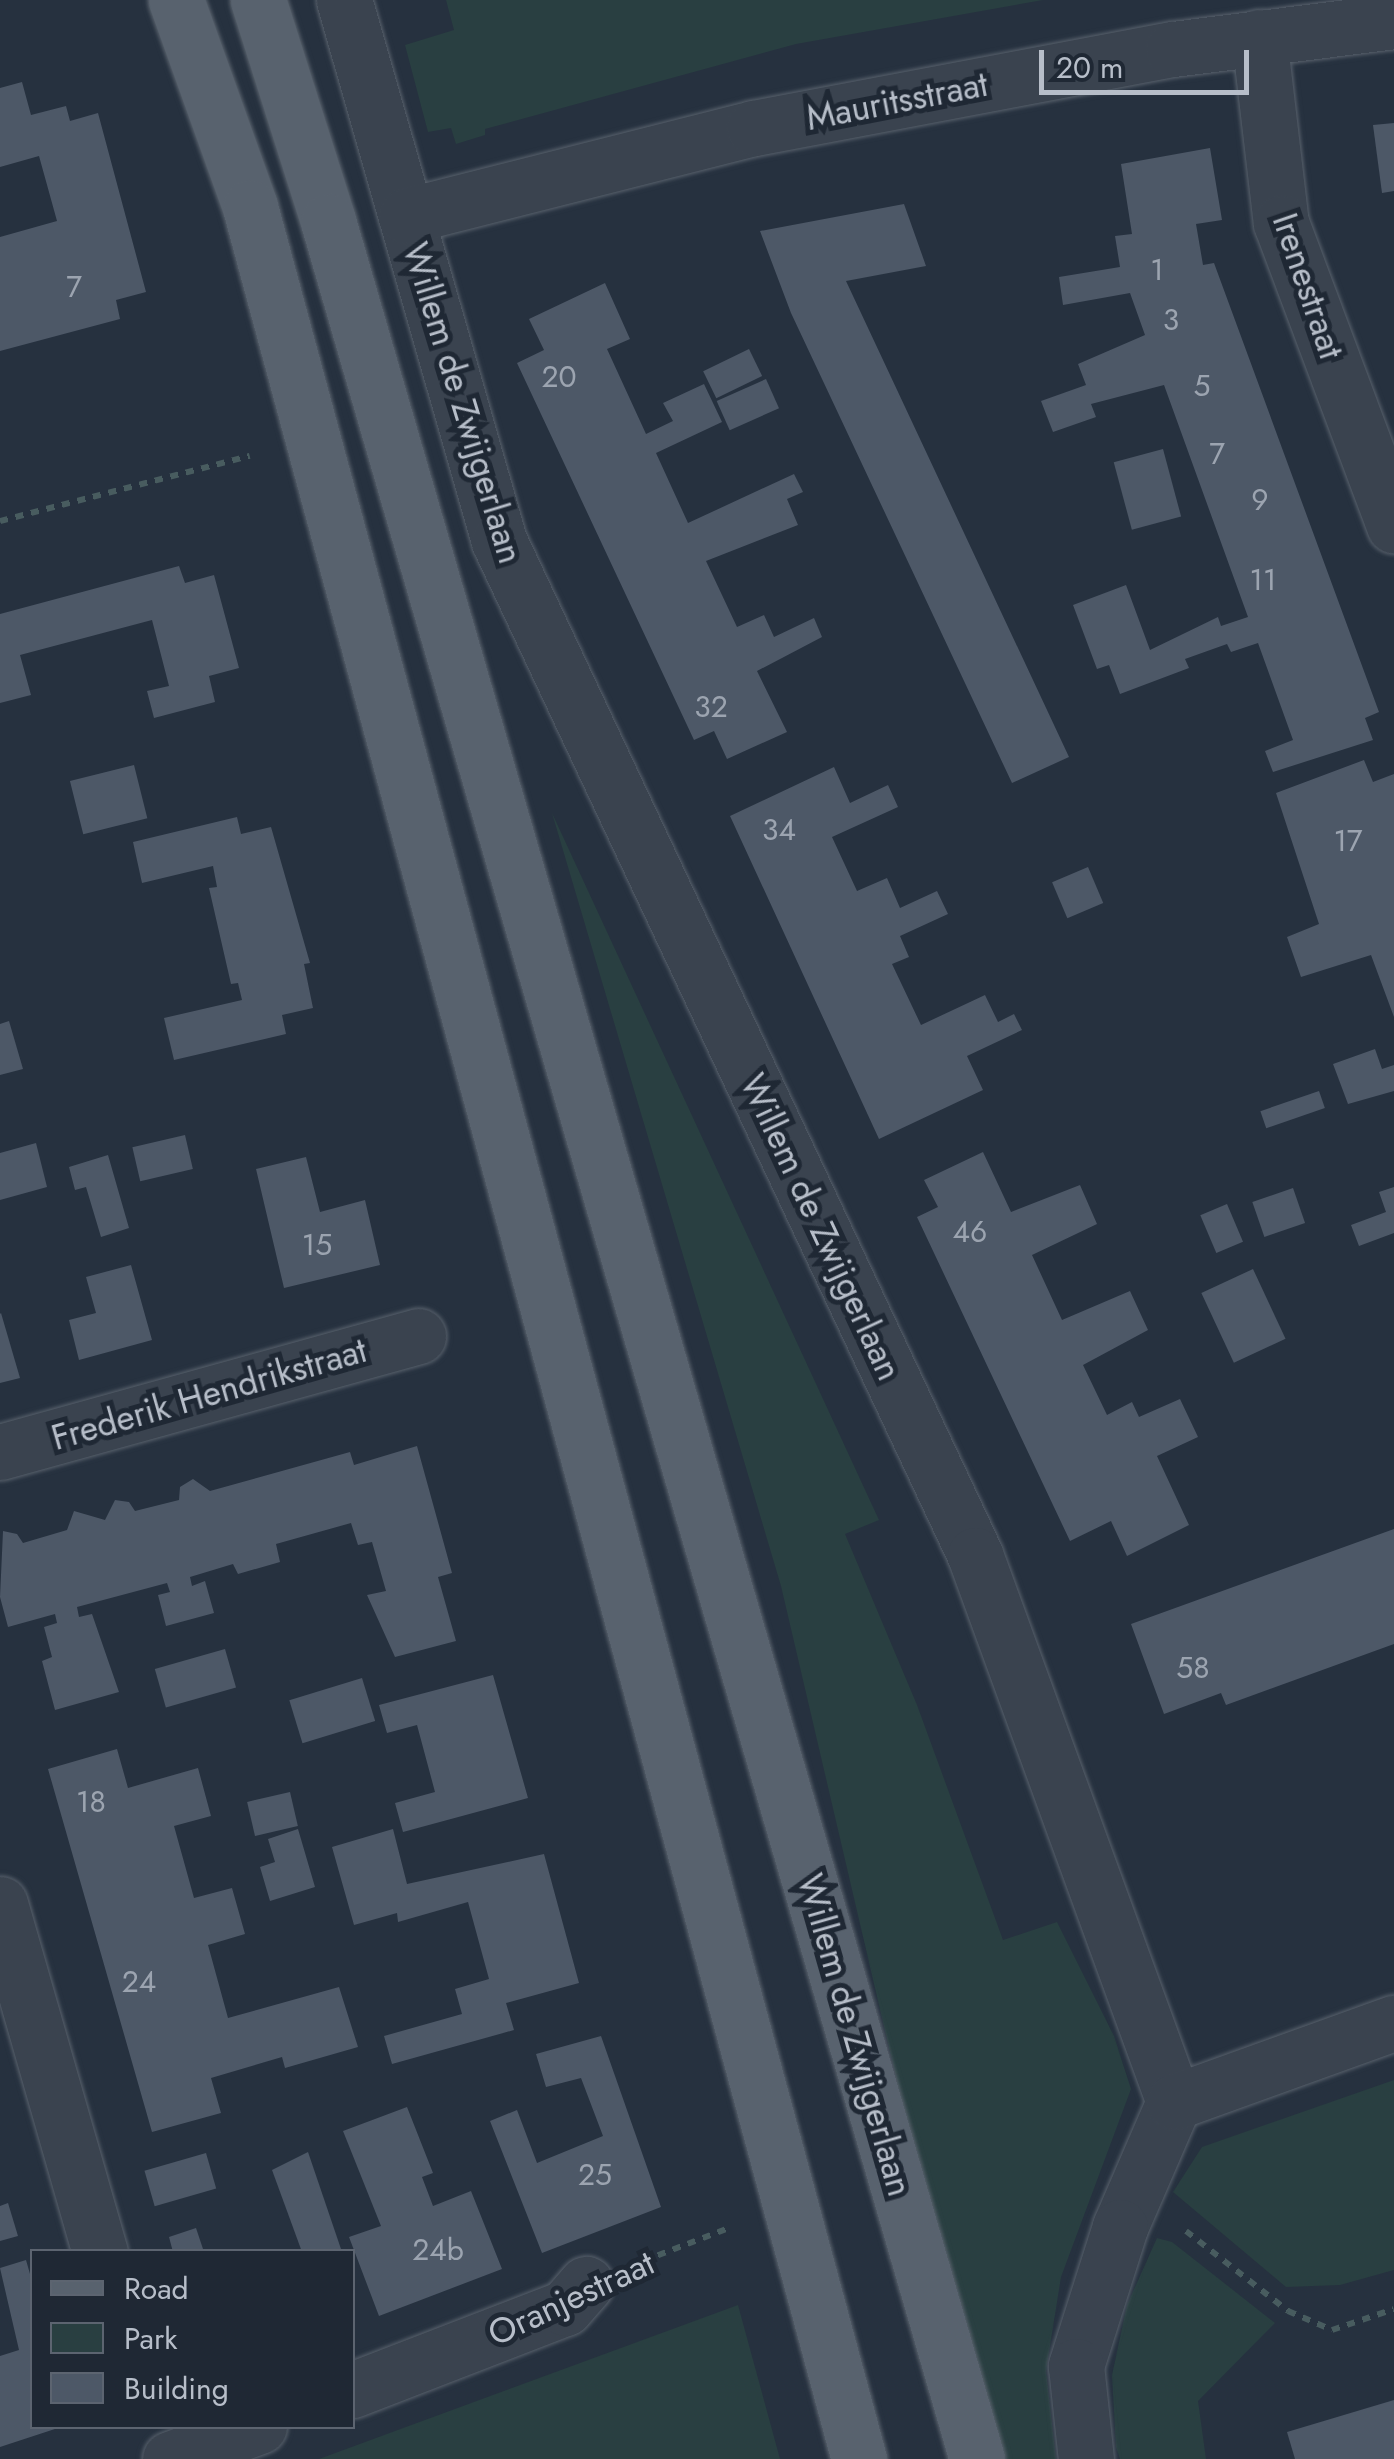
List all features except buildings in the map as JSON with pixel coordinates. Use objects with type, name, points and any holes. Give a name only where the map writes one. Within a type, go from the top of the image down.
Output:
[{"type":"main road","points":[[176,0],[250,207],[859,2459]]},
{"type":"main road","name":"Willem de Zwijgerlaan","points":[[258,0],[350,297],[976,2459]]},
{"type":"street","name":"Willem de Zwijgerlaan","points":[[344,0],[499,541],[975,1554],[1174,2102]]},
{"type":"street","name":"Mauritsstraat","points":[[406,216],[754,128],[1260,37],[1394,21]]},
{"type":"street","name":"Irenestraat","points":[[1260,37],[1281,223],[1394,526]]},
{"type":"street","name":"Frederik Hendrikstraat","points":[[0,1452],[418,1336]]},
{"type":"street","points":[[0,1904],[99,2249]]},
{"type":"street","points":[[1086,2459],[1076,2366],[1120,2227],[1174,2102],[1394,2023]]},
{"type":"street","name":"Oranjestraat","points":[[355,2389],[566,2308],[586,2284]]},
{"type":"street","points":[[151,2429],[156,2459]]},
{"type":"street","points":[[170,2459],[251,2429]]},
{"type":"path","points":[[0,521],[255,455]]},
{"type":"path","name":"Oranjestraat","points":[[586,2284],[790,2207]]},
{"type":"path","points":[[1120,2227],[1170,2218],[1288,2310],[1332,2330],[1394,2310]]},
{"type":"green space","points":[[446,0],[1043,0],[796,44],[485,129],[485,135],[456,144],[451,128],[428,132],[405,45],[454,30]]},
{"type":"green space","points":[[552,813],[879,1520],[845,1534],[917,1705],[1003,1940],[1057,1922],[1114,2036],[1131,2089],[1061,2277],[1046,2371],[1056,2459],[996,2459],[933,2236],[781,1586]]},
{"type":"green space","points":[[1394,2080],[1394,2270],[1340,2285],[1286,2287],[1173,2192],[1202,2147]]},
{"type":"green space","points":[[1157,2238],[1172,2242],[1275,2323],[1198,2401],[1206,2459],[1120,2459],[1116,2447],[1112,2375],[1127,2305]]},
{"type":"green space","points":[[738,2305],[780,2459],[319,2459]]}]
